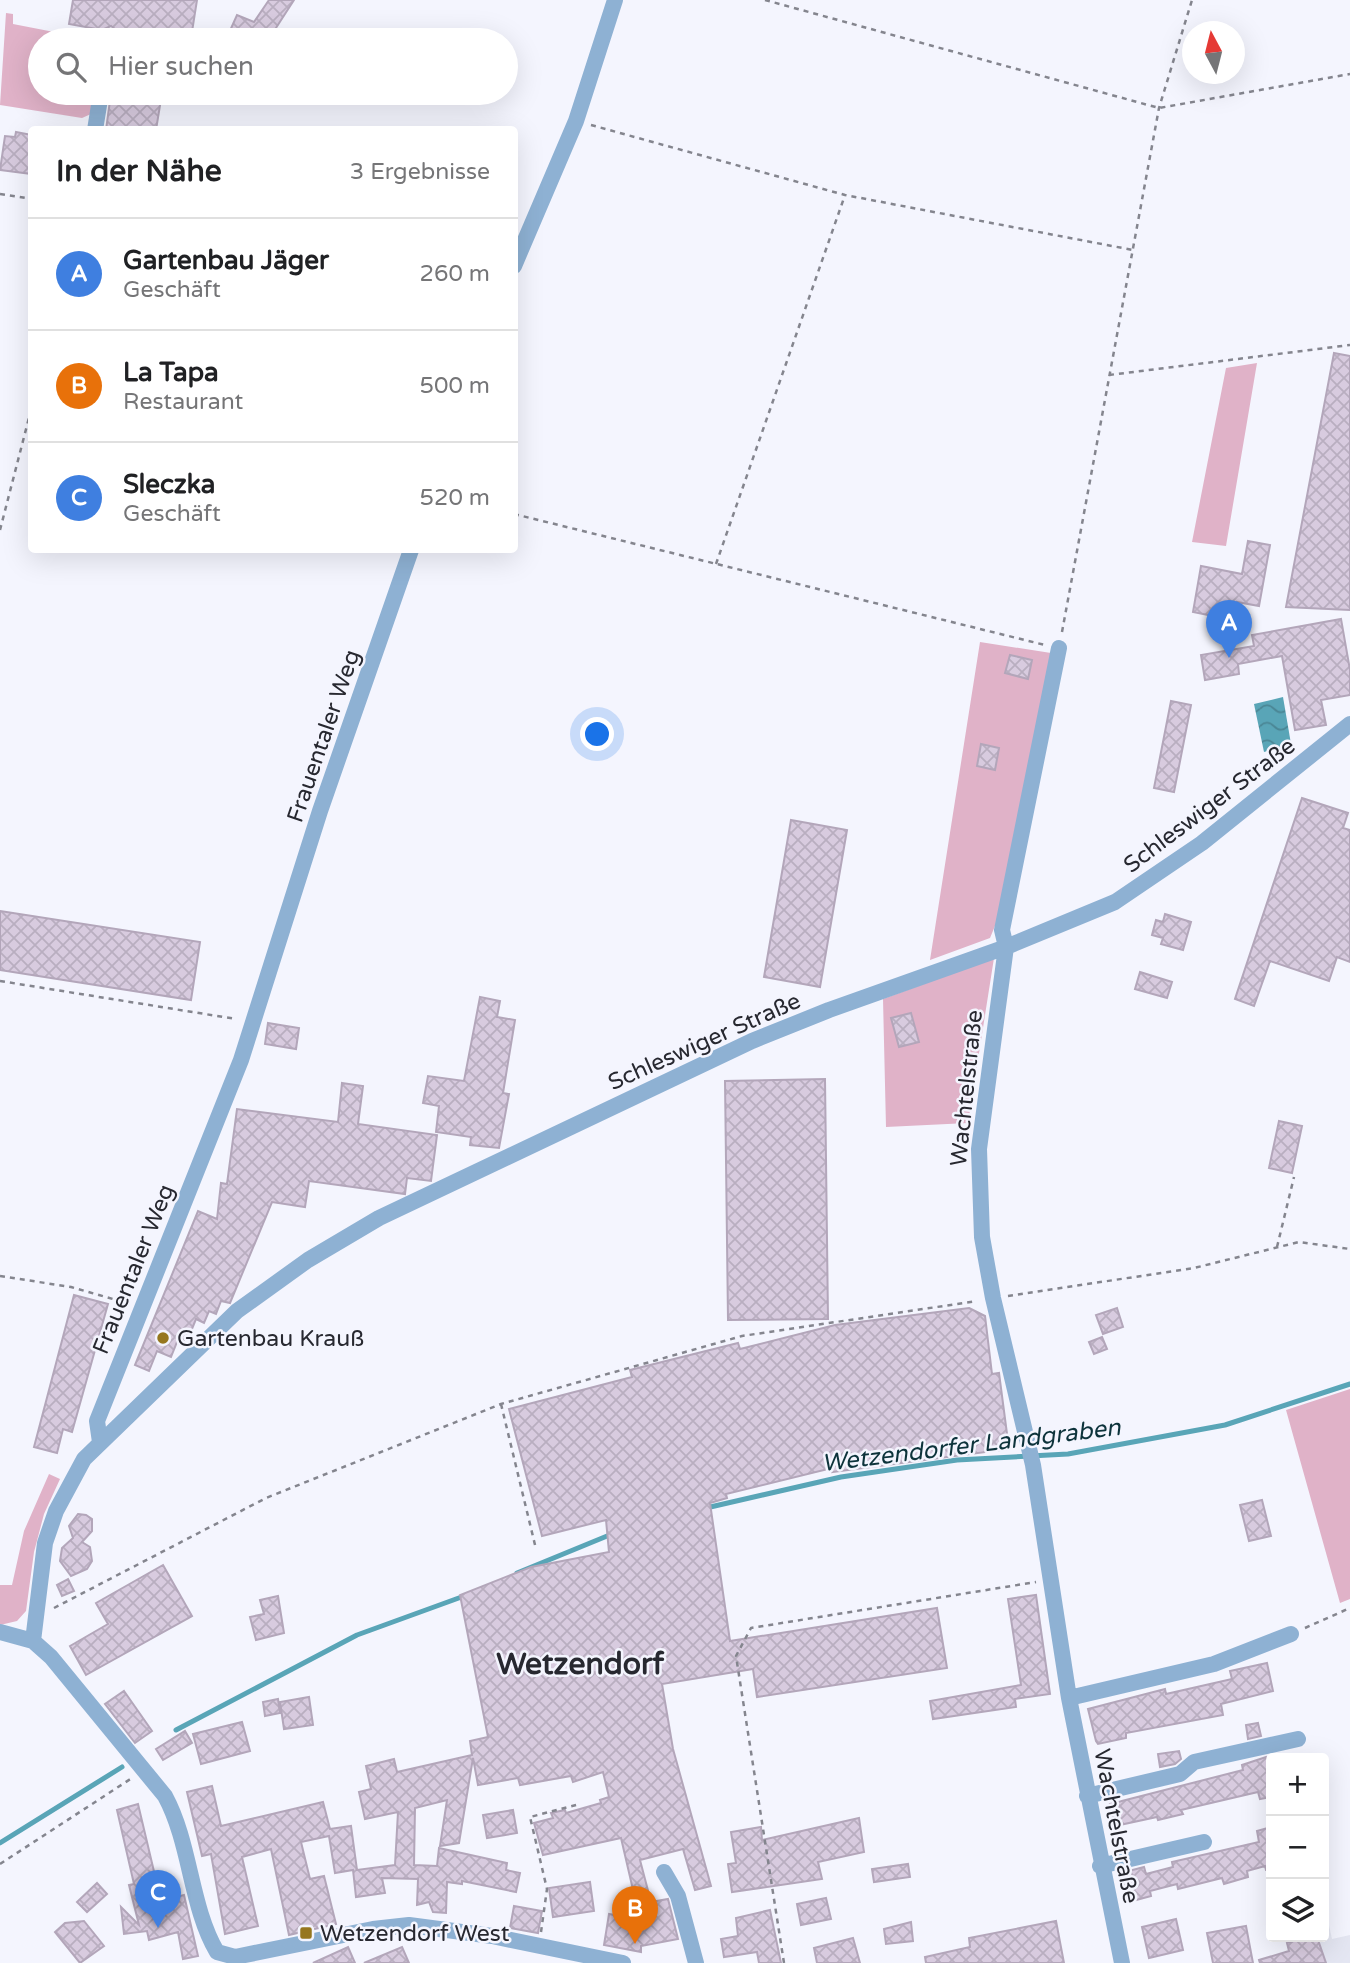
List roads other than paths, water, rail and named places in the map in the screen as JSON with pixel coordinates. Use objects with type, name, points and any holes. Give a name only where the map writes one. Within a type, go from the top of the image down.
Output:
[{"type":"street","points":[[518,257],[576,121],[615,0]]},
{"type":"street","points":[[96,126],[99,105]]},
{"type":"street","name":"Frauentaler Weg","points":[[100,1442],[97,1421],[241,1060],[320,811],[410,553]]},
{"type":"street","name":"Wachtelstraße","points":[[1059,648],[1002,930],[1006,947],[979,1149],[982,1237],[993,1298],[1033,1465],[1053,1579],[1069,1698],[1100,1866],[1122,1963]]},
{"type":"street","name":"Schleswiger Straße","points":[[100,1442],[237,1311],[308,1260],[379,1218],[752,1041],[829,1010],[1087,916],[1138,888],[1202,843],[1350,724]]},
{"type":"street","points":[[33,1641],[45,1544],[56,1511],[84,1459],[100,1442]]},
{"type":"street","points":[[0,1632],[33,1641],[51,1657],[165,1796],[177,1820],[214,1957],[235,1957],[373,1929],[409,1925],[443,1928],[539,1945],[623,1963]]},
{"type":"street","points":[[1069,1698],[1214,1664],[1291,1634]]},
{"type":"street","points":[[1087,1796],[1180,1774],[1194,1762],[1298,1740]]},
{"type":"street","points":[[1100,1866],[1204,1842]]},
{"type":"street","points":[[664,1872],[678,1896],[696,1963]]},
{"type":"water","points":[[1283,697],[1291,744],[1264,752],[1254,704]]},
{"type":"waterway","name":"Wetzendorfer Landgraben","points":[[706,1508],[841,1477],[957,1460],[1068,1454],[1225,1425],[1350,1384]]},
{"type":"waterway","name":"Wetzendorfer Landgraben","points":[[517,1573],[612,1534]]},
{"type":"waterway","name":"Wetzendorfer Landgraben","points":[[176,1730],[357,1635],[467,1595]]},
{"type":"waterway","name":"Wetzendorfer Landgraben","points":[[0,1843],[122,1767]]},
{"type":"place","name":"Gartenbau Jäger","points":[[1229,658]]},
{"type":"place","name":"Gartenbau Krauß","points":[[163,1338]]},
{"type":"place","name":"Sleczka","points":[[158,1928]]},
{"type":"place","name":"Wetzendorf West","points":[[306,1933]]},
{"type":"place","name":"La Tapa","points":[[635,1944]]},
{"type":"district","name":"Wetzendorf","points":[[580,1664]]}]
